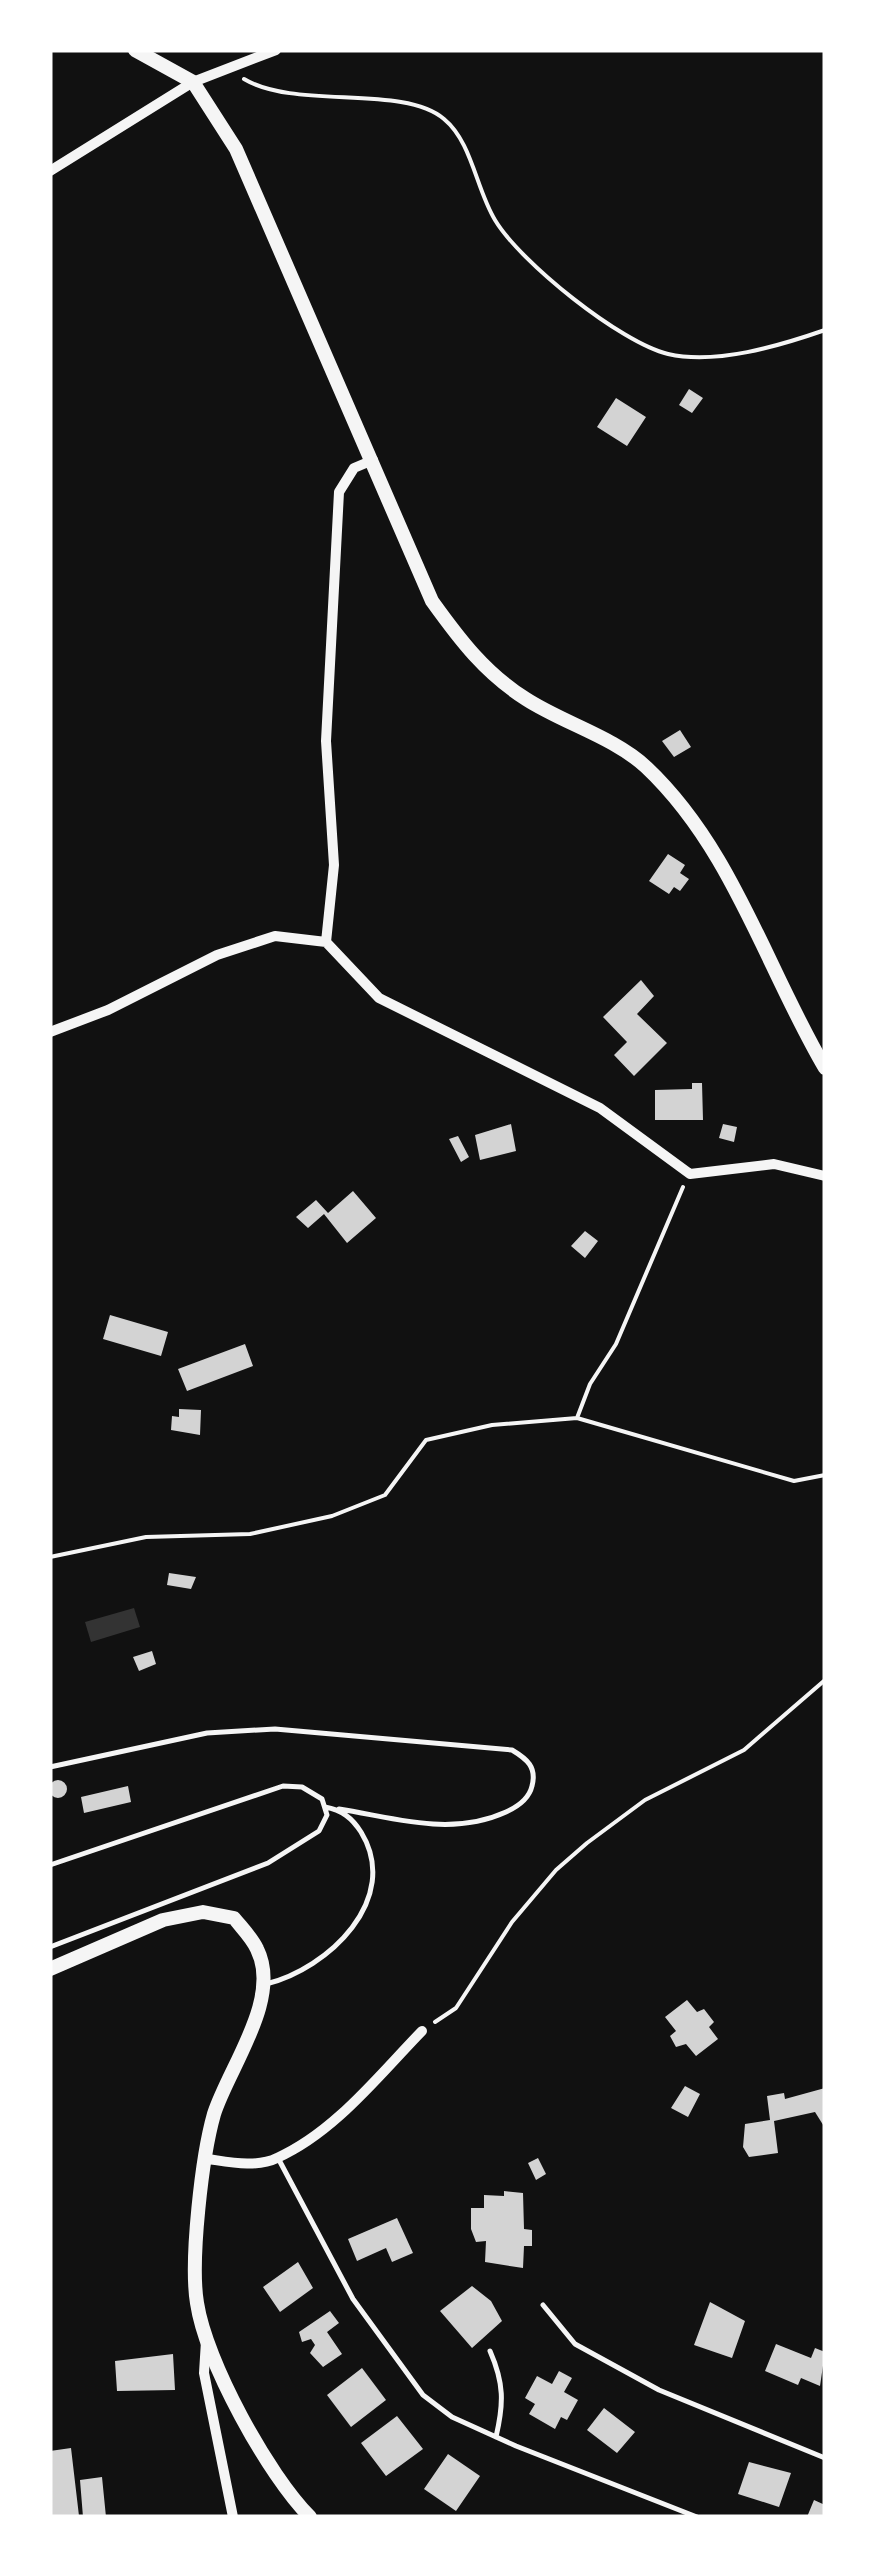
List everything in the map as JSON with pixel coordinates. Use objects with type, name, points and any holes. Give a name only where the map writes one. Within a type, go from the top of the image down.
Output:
[{"type":"street","points":[[135,50],[193,82],[236,149],[432,601],[478,664],[527,700],[643,764],[692,817],[716,852],[825,1068]]},
{"type":"street","points":[[50,171],[193,82],[276,50]]},
{"type":"street","points":[[326,942],[334,865],[326,741],[340,492],[354,468],[373,460]]},
{"type":"street","points":[[50,1032],[246,945],[276,936],[326,942],[380,998],[600,1108],[690,1174],[774,1164],[825,1176]]},
{"type":"street","points":[[50,1968],[163,1920],[203,1912],[234,1918],[258,1951],[263,1984],[257,2012],[213,2118],[194,2271],[206,2338],[204,2373],[233,2517]]},
{"type":"street","points":[[208,2160],[246,2163],[278,2158],[341,2114],[422,2031]]},
{"type":"street","points":[[206,2338],[257,2445],[310,2517]]},
{"type":"lane","points":[[50,1767],[207,1733],[275,1728],[512,1750],[528,1759],[534,1772],[532,1790],[518,1807],[478,1825],[447,1828],[325,1807]]},
{"type":"lane","points":[[50,1865],[283,1786],[302,1787],[322,1799],[327,1815],[319,1831],[268,1864],[50,1946]]},
{"type":"lane","points":[[263,1984],[290,1978],[320,1962],[354,1924],[374,1884],[371,1849],[355,1822],[339,1809]]},
{"type":"lane","points":[[278,2158],[353,2299],[424,2394],[452,2417],[496,2437],[697,2517]]},
{"type":"lane","points":[[543,2304],[575,2344],[642,2381],[825,2458]]},
{"type":"lane","points":[[490,2351],[503,2381],[504,2404],[496,2437]]},
{"type":"path","points":[[227,70],[256,87],[422,107],[442,117],[459,136],[494,220],[524,260],[554,286],[665,353],[706,357],[825,330]]},
{"type":"path","points":[[577,1418],[590,1384],[616,1344],[690,1174]]},
{"type":"path","points":[[50,1557],[146,1537],[250,1534],[332,1516],[385,1495],[426,1440],[492,1425],[577,1418],[794,1481],[825,1475]]},
{"type":"path","points":[[422,2031],[456,2008],[512,1922],[556,1870],[587,1842],[645,1800],[744,1750],[825,1680]]},
{"type":"shaded area","points":[[134,1608],[140,1627],[91,1642],[85,1622]]},
{"type":"building","points":[[689,389],[703,398],[692,413],[679,405]]},
{"type":"building","points":[[616,398],[646,417],[627,446],[597,427]]},
{"type":"building","points":[[680,730],[691,747],[674,757],[662,741]]},
{"type":"building","points":[[668,854],[685,865],[680,873],[689,879],[680,891],[674,887],[669,894],[649,881]]},
{"type":"building","points":[[641,980],[654,996],[637,1014],[667,1043],[634,1076],[614,1055],[627,1042],[603,1017]]},
{"type":"building","points":[[692,1083],[702,1083],[703,1120],[655,1120],[655,1090],[692,1089]]},
{"type":"building","points":[[511,1124],[516,1151],[480,1160],[475,1135]]},
{"type":"building","points":[[723,1124],[737,1127],[734,1142],[719,1138]]},
{"type":"building","points":[[458,1136],[469,1157],[461,1162],[449,1139]]},
{"type":"building","points":[[353,1191],[376,1218],[347,1243],[324,1214],[308,1228],[296,1217],[316,1200],[328,1213]]},
{"type":"building","points":[[585,1231],[598,1241],[585,1258],[571,1246]]},
{"type":"building","points":[[110,1315],[168,1332],[161,1356],[103,1339]]},
{"type":"building","points":[[245,1344],[253,1366],[187,1391],[178,1369]]},
{"type":"building","points":[[179,1409],[201,1410],[200,1435],[171,1430],[172,1416],[179,1417]]},
{"type":"building","points":[[169,1573],[196,1577],[191,1589],[167,1585]]},
{"type":"building","points":[[152,1651],[156,1664],[139,1671],[133,1657]]},
{"type":"building","points":[[58,1780],[67,1789],[58,1798],[49,1789]]},
{"type":"building","points":[[128,1786],[131,1802],[84,1813],[81,1797]]},
{"type":"building","points":[[687,2000],[697,2012],[704,2009],[714,2022],[709,2027],[718,2039],[696,2056],[686,2044],[676,2047],[670,2036],[676,2031],[665,2017]]},
{"type":"building","points":[[685,2086],[700,2094],[688,2117],[671,2108]]},
{"type":"building","points":[[825,2088],[825,2128],[815,2112],[774,2121],[778,2153],[749,2157],[743,2147],[745,2124],[770,2120],[767,2096],[784,2093],[785,2099]]},
{"type":"building","points":[[538,2158],[546,2174],[536,2180],[528,2163]]},
{"type":"building","points":[[504,2191],[523,2193],[524,2229],[532,2230],[532,2246],[524,2246],[523,2268],[485,2262],[486,2241],[476,2242],[471,2229],[471,2208],[484,2208],[484,2195],[504,2196]]},
{"type":"building","points":[[397,2218],[413,2253],[392,2262],[386,2248],[357,2261],[348,2239]]},
{"type":"building","points":[[298,2262],[313,2288],[280,2312],[263,2287]]},
{"type":"building","points":[[472,2286],[491,2301],[502,2321],[472,2348],[440,2311]]},
{"type":"building","points":[[710,2302],[745,2321],[732,2358],[694,2345]]},
{"type":"building","points":[[330,2311],[339,2323],[327,2332],[342,2354],[323,2367],[310,2353],[315,2345],[311,2339],[302,2342],[299,2332]]},
{"type":"building","points":[[776,2344],[811,2358],[815,2348],[825,2352],[820,2386],[801,2378],[798,2385],[765,2371]]},
{"type":"building","points":[[173,2354],[175,2390],[117,2391],[115,2361]]},
{"type":"building","points":[[362,2368],[386,2400],[351,2427],[327,2395]]},
{"type":"building","points":[[559,2371],[572,2378],[564,2392],[578,2400],[567,2420],[561,2417],[555,2429],[529,2414],[535,2404],[525,2398],[537,2376],[552,2384]]},
{"type":"building","points":[[604,2408],[635,2432],[617,2453],[587,2430]]},
{"type":"building","points":[[397,2416],[423,2449],[386,2476],[361,2443]]},
{"type":"building","points":[[71,2448],[79,2516],[50,2517],[50,2451]]},
{"type":"building","points":[[448,2454],[480,2476],[456,2511],[424,2489]]},
{"type":"building","points":[[749,2462],[791,2473],[779,2507],[738,2494]]},
{"type":"building","points":[[102,2477],[106,2517],[83,2517],[80,2480]]},
{"type":"building","points":[[814,2500],[825,2505],[825,2517],[807,2517]]}]
